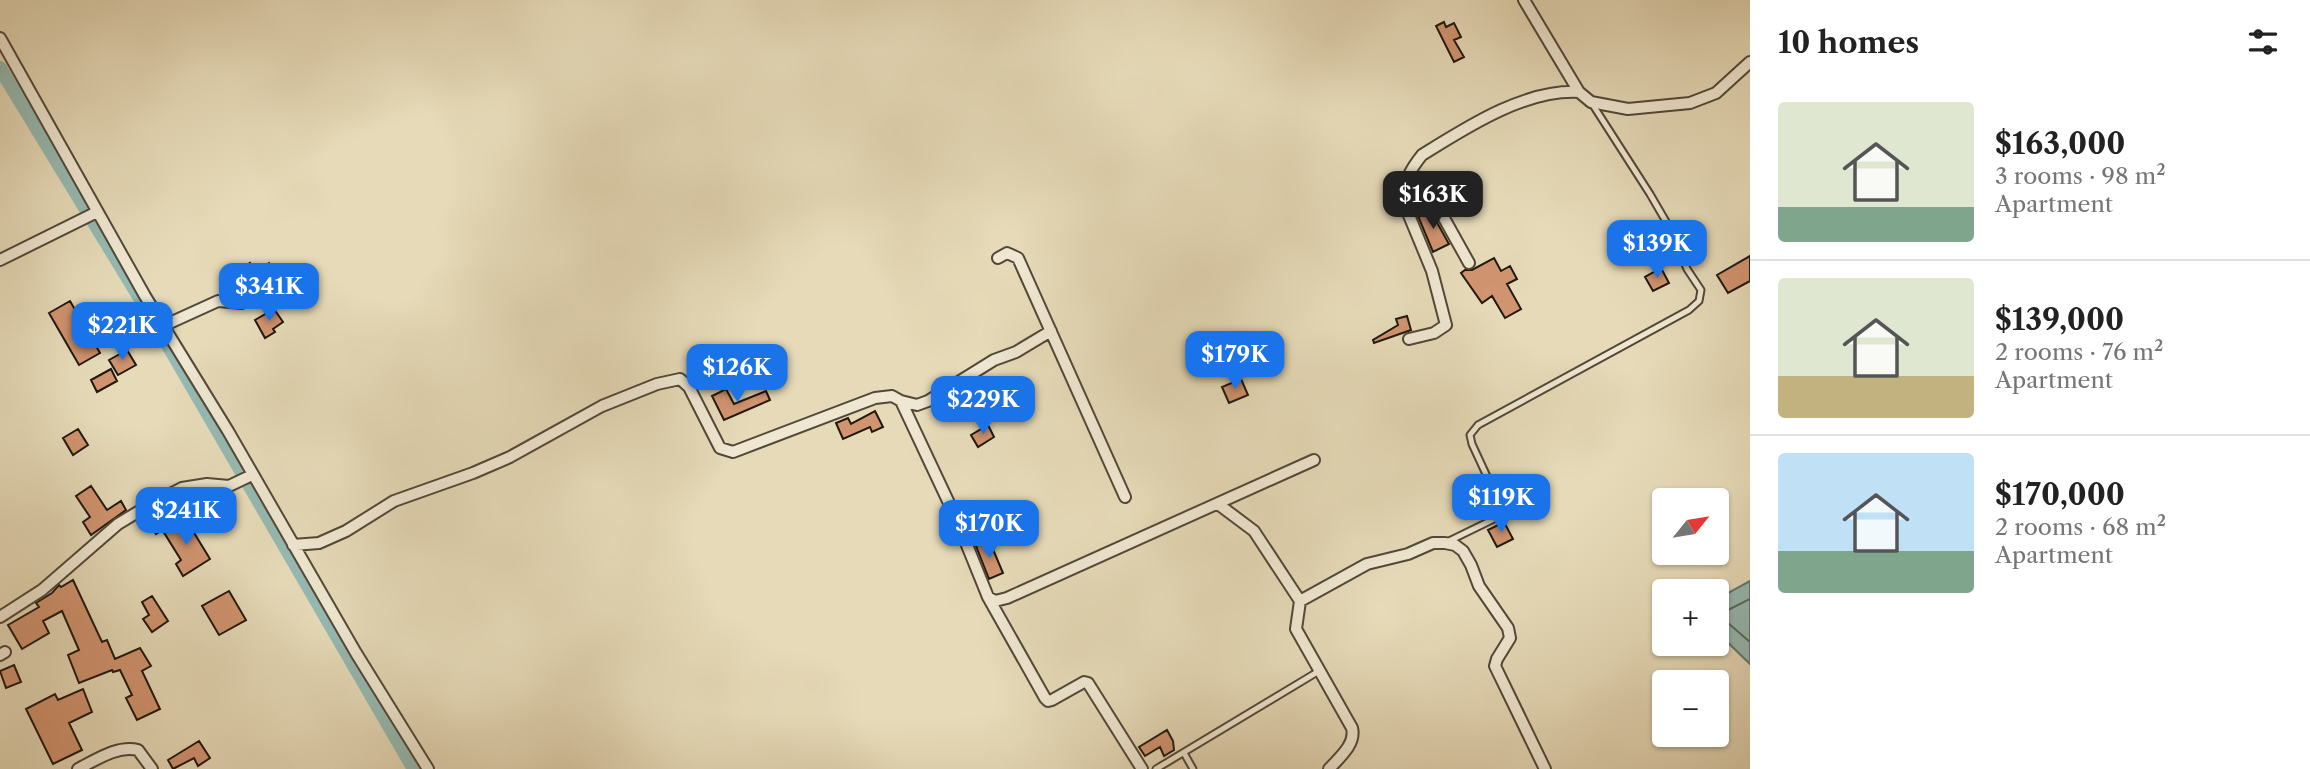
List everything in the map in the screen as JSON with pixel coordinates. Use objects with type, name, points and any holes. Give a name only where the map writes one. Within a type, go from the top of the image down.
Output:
[{"type":"street","points":[[1524,0],[1579,92],[1591,102],[1628,108],[1690,103],[1716,93],[1750,62]]},
{"type":"street","points":[[0,38],[93,216],[228,431],[245,478],[293,545],[356,653],[429,769]]},
{"type":"street","points":[[1469,263],[1435,202],[1431,197],[1415,190],[1409,182],[1409,174],[1422,155],[1510,107],[1534,97],[1562,91],[1579,92]]},
{"type":"street","points":[[1409,339],[1434,333],[1446,325],[1432,271],[1406,208],[1415,190]]},
{"type":"street","points":[[0,260],[93,216]]},
{"type":"street","points":[[998,258],[1007,253],[1018,258],[1125,497]]},
{"type":"street","points":[[163,326],[218,301],[242,303]]},
{"type":"street","points":[[293,545],[319,543],[346,531],[394,500],[473,473],[510,457],[602,406],[668,380],[680,379],[689,387],[720,448],[733,452],[875,398],[892,396],[917,405],[928,401],[995,360],[1016,352],[1051,331]]},
{"type":"street","points":[[901,401],[956,518],[988,597],[1046,700],[1052,700],[1086,682],[1142,769]]},
{"type":"street","points":[[988,597],[998,601],[1007,598],[1314,460]]},
{"type":"street","points":[[0,617],[42,590],[118,524],[151,504],[193,485],[224,487],[245,478]]},
{"type":"street","points":[[1218,504],[1254,531],[1300,601],[1296,629],[1352,727],[1354,736],[1329,769]]},
{"type":"street","points":[[1300,601],[1367,564],[1399,557],[1433,543],[1455,545],[1463,551],[1479,586],[1508,628],[1510,639],[1495,666],[1545,769]]},
{"type":"street","points":[[81,768],[118,750],[129,748],[138,750],[152,769]]},
{"type":"lane","points":[[1445,543],[1503,511],[1472,444],[1470,435],[1478,425],[1689,310],[1699,301],[1701,290],[1687,269],[1668,225],[1591,102]]},
{"type":"lane","points":[[1156,769],[1320,671]]},
{"type":"lane","points":[[1184,753],[1193,769]]},
{"type":"water","points":[[1750,581],[1750,664],[1729,644],[1729,592]]},
{"type":"building","points":[[1444,22],[1446,27],[1454,23],[1461,37],[1454,40],[1464,57],[1454,62],[1436,26]]},
{"type":"building","points":[[1430,210],[1449,244],[1433,252],[1418,216]]},
{"type":"building","points":[[1750,256],[1750,281],[1728,293],[1717,275]]},
{"type":"building","points":[[1494,258],[1501,271],[1510,266],[1517,279],[1507,284],[1521,309],[1505,318],[1492,296],[1482,303],[1461,273]]},
{"type":"building","points":[[250,263],[255,271],[269,263],[281,285],[249,300],[244,288],[247,278],[242,268]]},
{"type":"building","points":[[1661,268],[1669,283],[1653,291],[1645,277]]},
{"type":"building","points":[[70,301],[100,353],[79,365],[49,313]]},
{"type":"building","points":[[274,309],[283,322],[273,329],[275,332],[265,338],[255,320]]},
{"type":"building","points":[[1407,316],[1411,330],[1374,343],[1373,340],[1398,325],[1396,319]]},
{"type":"building","points":[[127,350],[136,365],[118,375],[109,360]]},
{"type":"building","points":[[111,369],[117,381],[97,392],[91,380]]},
{"type":"building","points":[[1241,379],[1248,395],[1229,403],[1222,387]]},
{"type":"building","points":[[726,389],[734,404],[766,391],[770,400],[724,420],[712,396]]},
{"type":"building","points":[[875,411],[883,427],[872,432],[870,427],[843,439],[836,423],[848,418],[851,424]]},
{"type":"building","points":[[988,425],[994,437],[978,447],[971,435]]},
{"type":"building","points":[[78,429],[88,445],[73,455],[63,438]]},
{"type":"building","points":[[91,486],[107,510],[121,501],[126,510],[91,535],[83,522],[90,517],[76,496]]},
{"type":"building","points":[[158,509],[168,526],[156,534],[146,517]]},
{"type":"building","points":[[185,518],[210,559],[183,576],[176,564],[181,560],[163,531]]},
{"type":"building","points":[[1504,522],[1513,539],[1497,547],[1488,530]]},
{"type":"building","points":[[989,540],[1003,573],[989,579],[976,546]]},
{"type":"building","points":[[73,580],[102,642],[107,640],[115,659],[140,648],[151,666],[142,671],[160,709],[137,720],[126,698],[132,695],[120,670],[112,670],[79,683],[68,655],[79,650],[62,611],[43,621],[49,633],[22,649],[8,625],[39,607],[36,603],[59,585],[61,587]]},
{"type":"building","points":[[229,591],[246,620],[219,635],[202,606]]},
{"type":"building","points":[[152,596],[168,621],[152,632],[143,619],[149,615],[142,602]]},
{"type":"building","points":[[14,665],[21,682],[6,688],[0,671]]},
{"type":"building","points":[[83,689],[92,712],[69,723],[82,750],[53,764],[26,709],[55,694],[58,700]]},
{"type":"building","points":[[1167,730],[1174,750],[1164,756],[1160,747],[1145,756],[1139,747]]},
{"type":"building","points":[[199,741],[210,758],[198,766],[194,758],[173,769],[168,760]]},
{"type":"waterway","points":[[0,68],[157,326],[414,769]]}]
